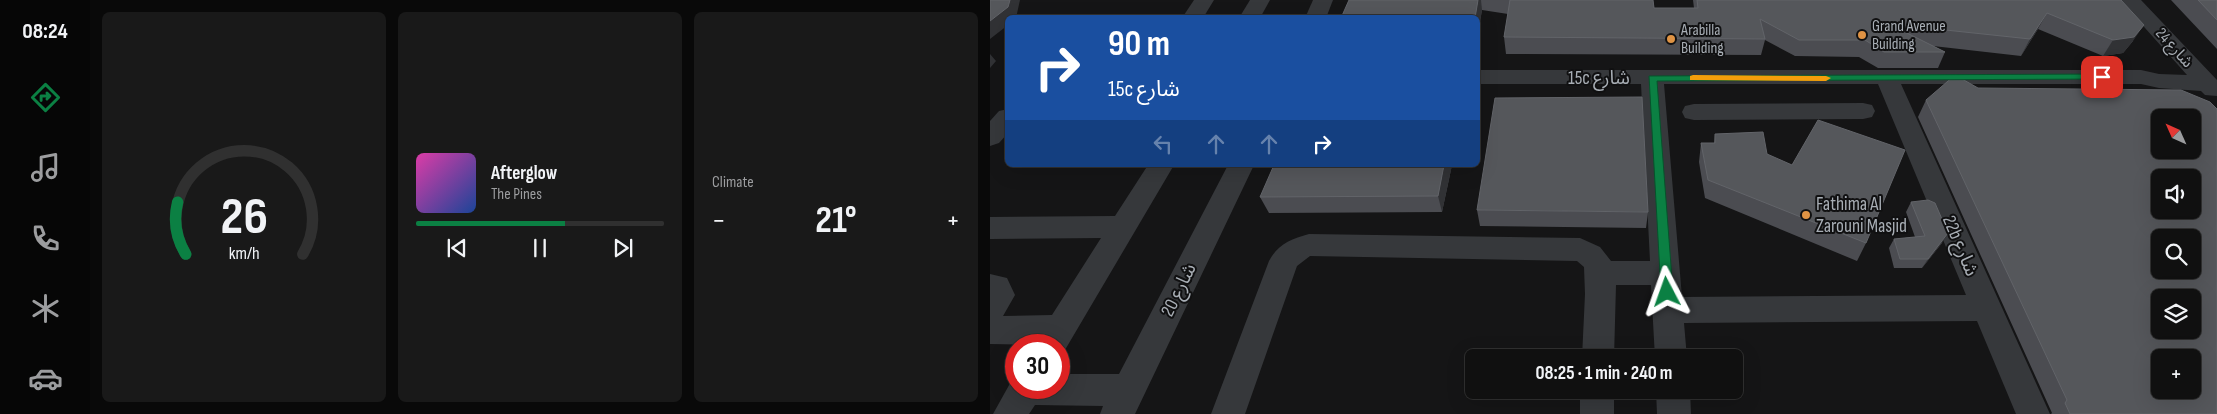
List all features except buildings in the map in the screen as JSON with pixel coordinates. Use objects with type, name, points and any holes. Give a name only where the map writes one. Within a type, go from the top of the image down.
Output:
[{"type":"street","points":[[1194,15],[1204,0]]},
{"type":"street","points":[[1251,15],[1260,0]]},
{"type":"street","points":[[1316,15],[1323,0]]},
{"type":"street","name":"شارع 24","points":[[2130,0],[2206,83]]},
{"type":"street","name":"15c شارع","points":[[1480,77],[2141,77],[2159,81],[2206,83]]},
{"type":"street","points":[[1652,78],[1670,349]]},
{"type":"street","points":[[1777,78],[1786,111]]},
{"type":"street","name":"22b شارع","points":[[1887,78],[2033,414]]},
{"type":"street","points":[[1694,112],[1863,111]]},
{"type":"street","points":[[990,137],[1005,120]]},
{"type":"street","points":[[1058,334],[1160,167]]},
{"type":"street","name":"شارع 20","points":[[1124,402],[1241,167]]},
{"type":"street","points":[[990,228],[1124,227]]},
{"type":"street","points":[[1228,414],[1284,261],[1299,248],[1309,245],[1580,250],[1594,258],[1600,273],[1598,349]]},
{"type":"street","points":[[1600,273],[1666,273]]},
{"type":"street","points":[[990,287],[996,287],[1000,290],[1000,295],[990,310]]},
{"type":"street","points":[[1668,310],[1986,308]]},
{"type":"street","points":[[990,330],[1028,334]]},
{"type":"street","points":[[1062,399],[1124,402]]},
{"type":"street","points":[[1597,399],[1597,414]]},
{"type":"street","points":[[1673,399],[1674,414]]},
{"type":"slow traffic","points":[[1693,78],[1826,78]]},
{"type":"place","name":"Grand Avenue Building","points":[[1862,35]]},
{"type":"place","name":"Arabilla Building","points":[[1671,39]]},
{"type":"place","name":"Fathima Al Zarouni Masjid","points":[[1806,215]]},
{"type":"route","points":[[1667,292],[1652,78],[2102,77]]}]
